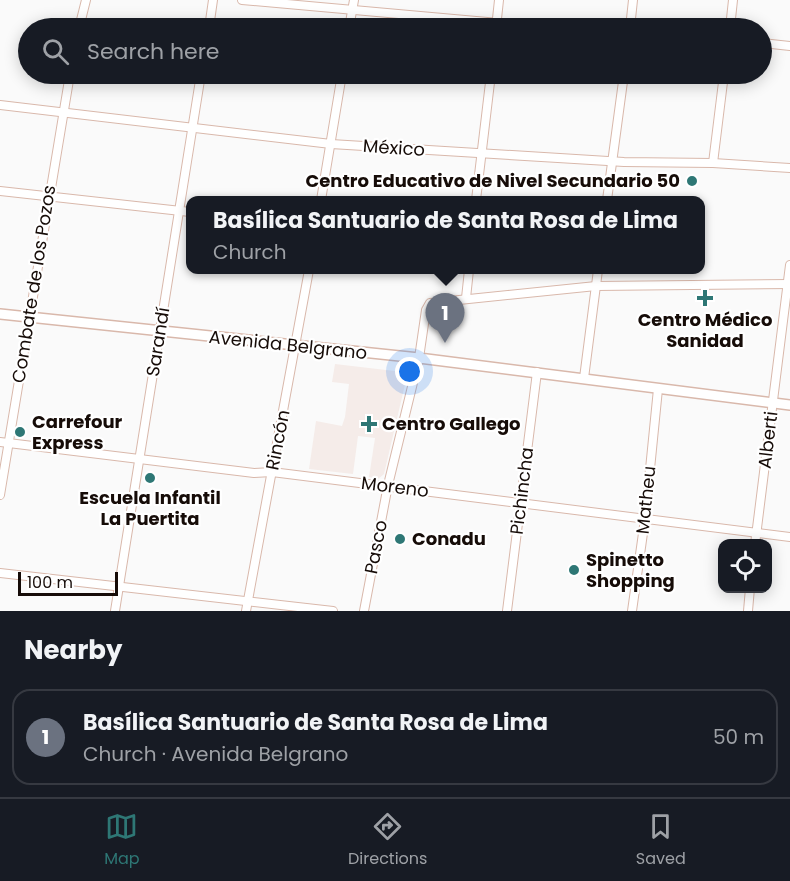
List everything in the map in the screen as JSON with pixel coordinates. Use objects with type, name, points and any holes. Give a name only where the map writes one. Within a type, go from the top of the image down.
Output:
[{"type":"main road","name":"Avenida Belgrano","points":[[0,314],[419,358],[790,405]]},
{"type":"street","points":[[82,18],[86,0]]},
{"type":"street","points":[[210,18],[213,0]]},
{"type":"street","points":[[242,0],[420,18]]},
{"type":"street","points":[[351,18],[354,0]]},
{"type":"street","points":[[498,18],[499,0]]},
{"type":"street","points":[[631,18],[633,0]]},
{"type":"street","points":[[731,18],[733,0]]},
{"type":"street","points":[[772,45],[790,46]]},
{"type":"street","name":"Combate de los Pozos","points":[[0,495],[4,442],[68,84]]},
{"type":"street","name":"Sarandí","points":[[114,611],[199,84]]},
{"type":"street","points":[[322,196],[341,84]]},
{"type":"street","points":[[477,196],[490,84]]},
{"type":"street","points":[[608,196],[623,84]]},
{"type":"street","points":[[713,163],[723,84]]},
{"type":"street","name":"México","points":[[0,105],[332,144],[612,161],[713,163],[790,168]]},
{"type":"street","points":[[0,191],[186,212]]},
{"type":"street","name":"Alberti","points":[[755,539],[790,265]]},
{"type":"street","name":"Rincón","points":[[247,607],[308,274]]},
{"type":"street","points":[[469,274],[466,298],[596,286],[789,284]]},
{"type":"street","points":[[584,378],[598,274]]},
{"type":"street","name":"Pasco","points":[[363,611],[388,485],[419,358],[427,305],[432,301],[466,298]]},
{"type":"street","name":"Pichincha","points":[[507,611],[537,372]]},
{"type":"street","name":"Matheu","points":[[633,611],[658,388]]},
{"type":"street","name":"Moreno","points":[[4,442],[254,473],[272,472],[388,485],[790,537]]},
{"type":"street","points":[[0,573],[118,587],[247,607],[333,611]]},
{"type":"street","points":[[748,611],[750,593]]},
{"type":"shaded area","name":"Centro Gallego","points":[[335,364],[403,372],[407,376],[384,474],[378,479],[369,477],[375,438],[358,436],[353,474],[309,469],[316,421],[342,426],[345,417],[349,384],[332,382]]},
{"type":"place","name":"Centro Educativo de Nivel Secundario 50","points":[[692,181]]},
{"type":"place","name":"Centro Médico Sanidad","points":[[705,298]]},
{"type":"place","name":"Basílica Santuario de Santa Rosa de Lima","points":[[445,343]]},
{"type":"place","name":"Centro Gallego","points":[[369,424]]},
{"type":"place","name":"Carrefour Express","points":[[20,432]]},
{"type":"place","name":"Escuela Infantil La Puertita","points":[[150,478]]},
{"type":"place","name":"Conadu","points":[[400,539]]},
{"type":"place","name":"Spinetto Shopping","points":[[574,570]]}]
